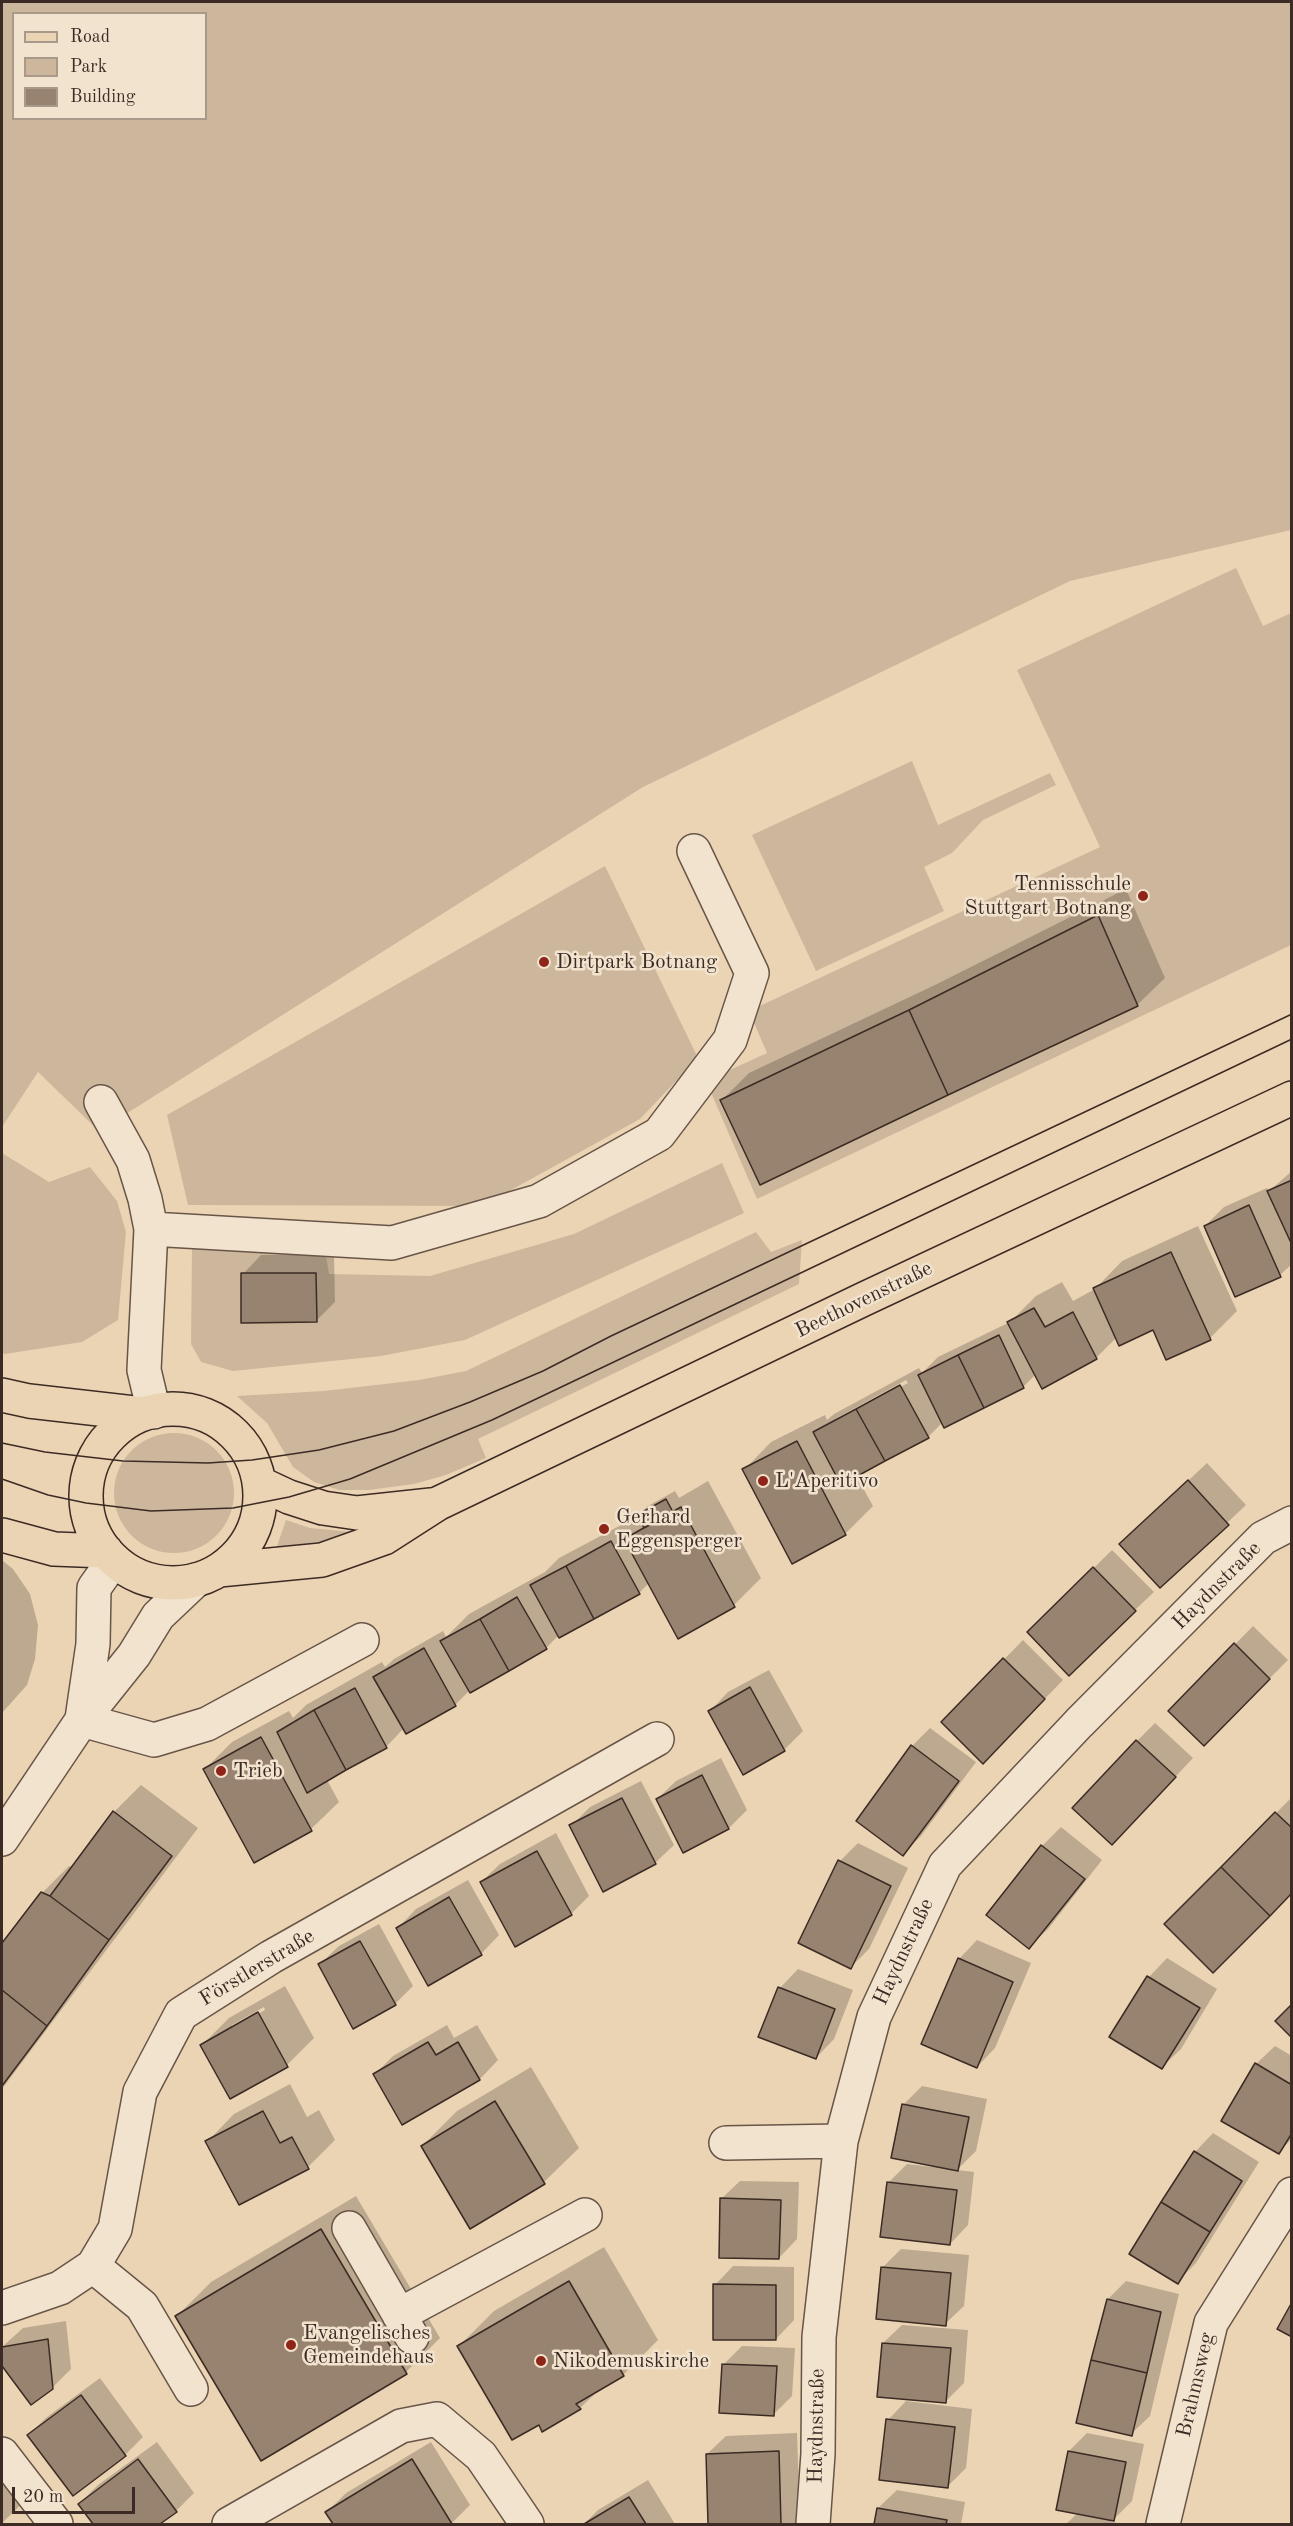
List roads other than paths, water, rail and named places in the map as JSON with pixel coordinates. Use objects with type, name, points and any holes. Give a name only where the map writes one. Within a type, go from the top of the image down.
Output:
[{"type":"main road","name":"Beethovenstraße","points":[[109,1556],[134,1574],[165,1583],[322,1560],[384,1538],[437,1504],[864,1299],[1292,1098]]},
{"type":"main road","points":[[2,1395],[29,1401],[148,1413]]},
{"type":"main road","points":[[109,1556],[93,1531],[86,1503],[87,1480],[94,1459],[114,1431],[148,1413],[168,1408],[194,1411],[218,1421],[238,1438],[252,1460],[259,1483],[259,1504],[253,1529],[239,1552],[208,1575]]},
{"type":"main road","name":"Beethovenstraße","points":[[259,1483],[289,1497],[323,1508],[357,1513],[437,1504]]},
{"type":"main road","points":[[2,1535],[54,1549],[109,1556]]},
{"type":"street","points":[[151,1229],[392,1243],[539,1201],[658,1134],[730,1040],[752,974],[694,851]]},
{"type":"street","points":[[100,1102],[132,1160],[146,1199],[151,1229],[144,1370],[148,1413]]},
{"type":"street","name":"Haydnstraße","points":[[813,2524],[818,2454],[819,2337],[841,2141],[874,2017],[945,1865],[1079,1723],[1263,1538],[1292,1523]]},
{"type":"street","points":[[68,1550],[94,1588]]},
{"type":"street","points":[[82,1720],[93,1644],[94,1588],[109,1556]]},
{"type":"street","points":[[2,1839],[82,1720],[134,1655],[158,1617],[208,1575]]},
{"type":"street","points":[[82,1720],[154,1740],[207,1724],[363,1640]]},
{"type":"street","name":"Förstlerstraße","points":[[2,2308],[60,2288],[93,2266],[115,2229],[140,2092],[181,2014],[271,1957],[657,1739]]},
{"type":"street","points":[[726,2143],[841,2141]]},
{"type":"street","name":"Brahmsweg","points":[[1163,2524],[1211,2323],[1292,2194]]},
{"type":"street","points":[[349,2228],[406,2326],[585,2216]]},
{"type":"street","points":[[93,2266],[142,2306],[191,2389]]},
{"type":"street","points":[[229,2524],[401,2426],[437,2419],[481,2456],[527,2524]]},
{"type":"street","points":[[2,2454],[56,2524]]},
{"type":"tram line","points":[[2,1443],[45,1452],[123,1461],[208,1463],[252,1460],[319,1450],[394,1431],[543,1371],[611,1336],[1292,1014]]},
{"type":"tram line","points":[[2,1479],[48,1495],[86,1503],[151,1511],[233,1508],[289,1497],[350,1479],[492,1420],[1292,1039]]},
{"type":"place","name":"Tennisschule Stuttgart Botnang","points":[[1143,896]]},
{"type":"place","name":"Dirtpark Botnang","points":[[544,962]]},
{"type":"place","name":"L'Aperitivo","points":[[763,1481]]},
{"type":"place","name":"Gerhard Eggensperger","points":[[604,1529]]},
{"type":"place","name":"Trieb","points":[[221,1771]]},
{"type":"place","name":"Evangelisches Gemeindehaus","points":[[291,2345]]},
{"type":"place","name":"Nikodemuskirche","points":[[541,2361]]}]
